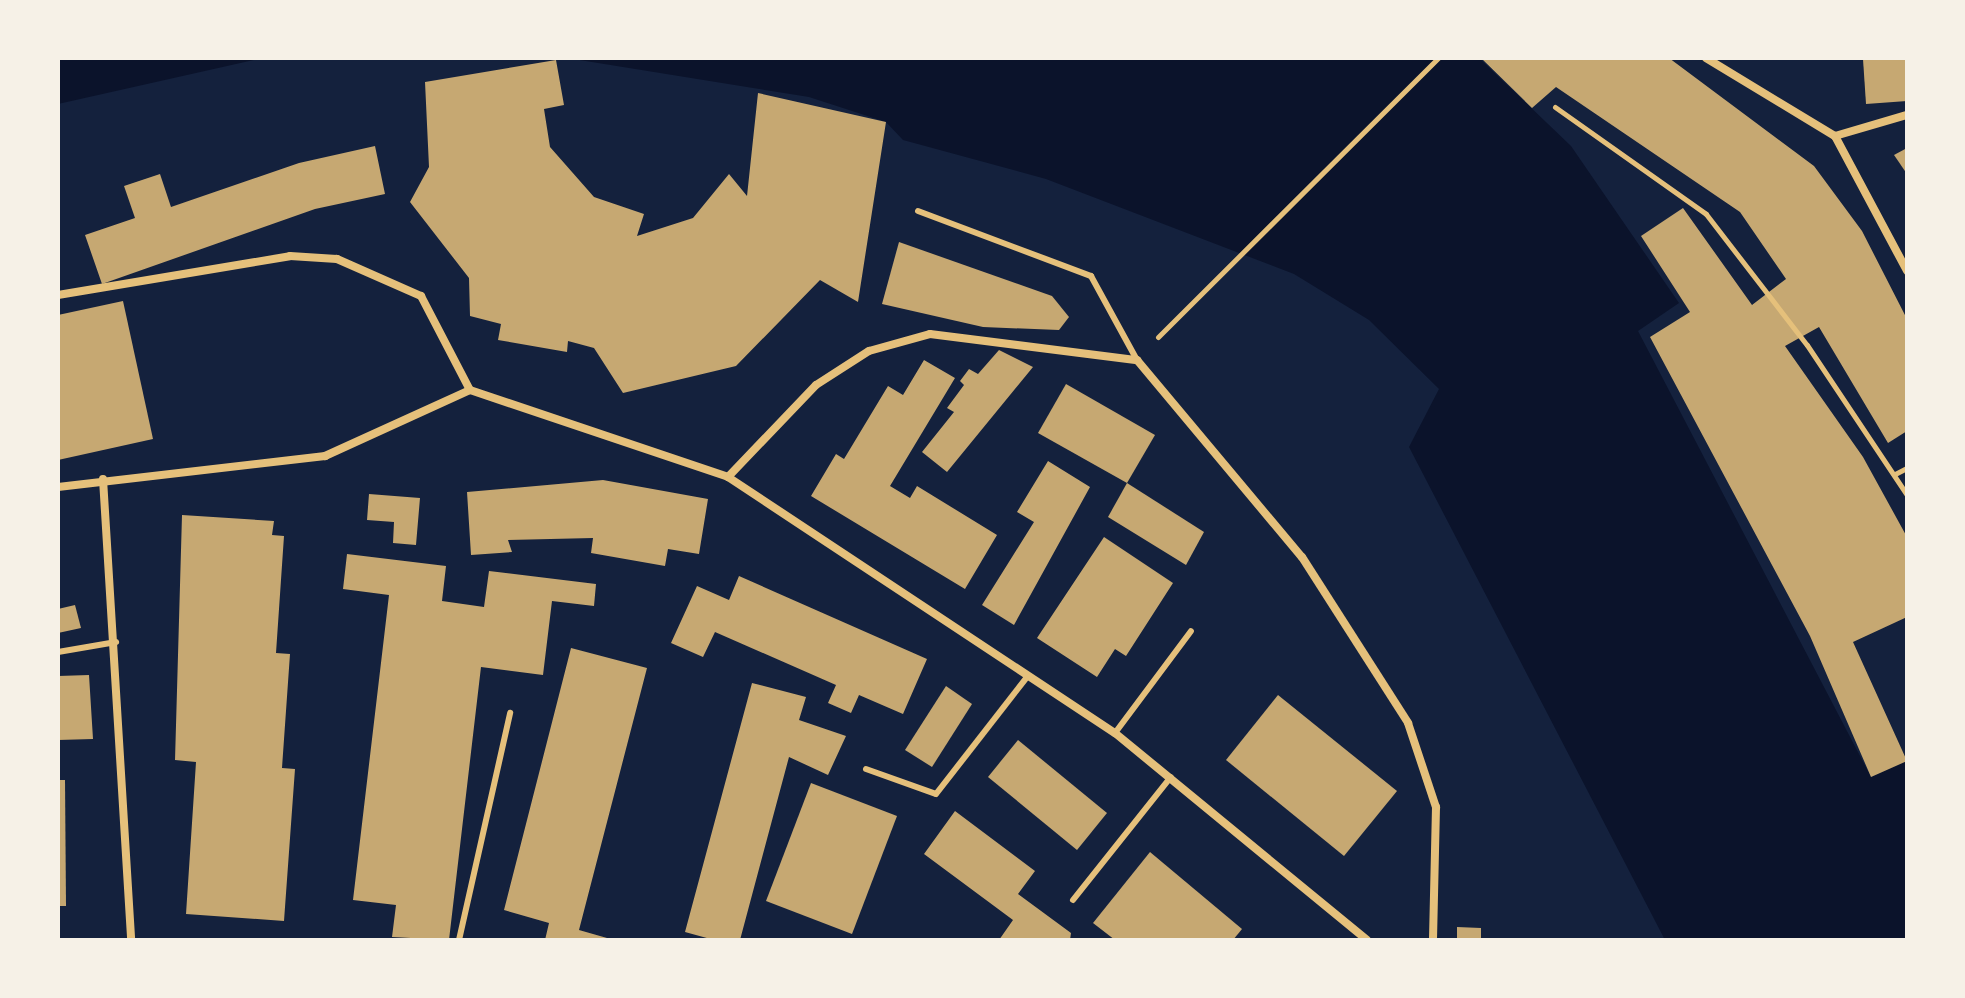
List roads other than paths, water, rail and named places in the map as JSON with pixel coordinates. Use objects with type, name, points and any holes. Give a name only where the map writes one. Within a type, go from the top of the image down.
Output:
[{"type":"street","points":[[1706,58],[1835,136],[1907,271]]},
{"type":"street","points":[[1835,136],[1907,115]]},
{"type":"street","points":[[58,295],[290,256],[337,259],[421,296],[470,390]]},
{"type":"street","points":[[728,477],[816,385],[869,351],[930,334],[1137,360],[1302,557],[1408,723],[1436,807],[1433,940]]},
{"type":"street","points":[[58,487],[103,479],[325,456],[470,390],[728,477],[1115,733],[1367,940]]},
{"type":"street","points":[[103,479],[116,642],[131,940]]},
{"type":"lane","points":[[918,211],[1091,276],[1137,360]]},
{"type":"lane","points":[[1115,733],[1191,631]]},
{"type":"lane","points":[[58,652],[116,642]]},
{"type":"lane","points":[[866,769],[936,794],[1028,676]]},
{"type":"lane","points":[[459,940],[510,713]]},
{"type":"lane","points":[[1073,900],[1171,777]]},
{"type":"water","points":[[58,58],[263,58],[58,104]]},
{"type":"water","points":[[567,58],[1479,58],[1571,146],[1679,303],[1638,331],[1871,777],[1907,761],[1907,940],[1665,940],[1409,447],[1439,389],[1369,320],[1294,274],[1046,179],[903,140],[886,122],[809,97]]}]
